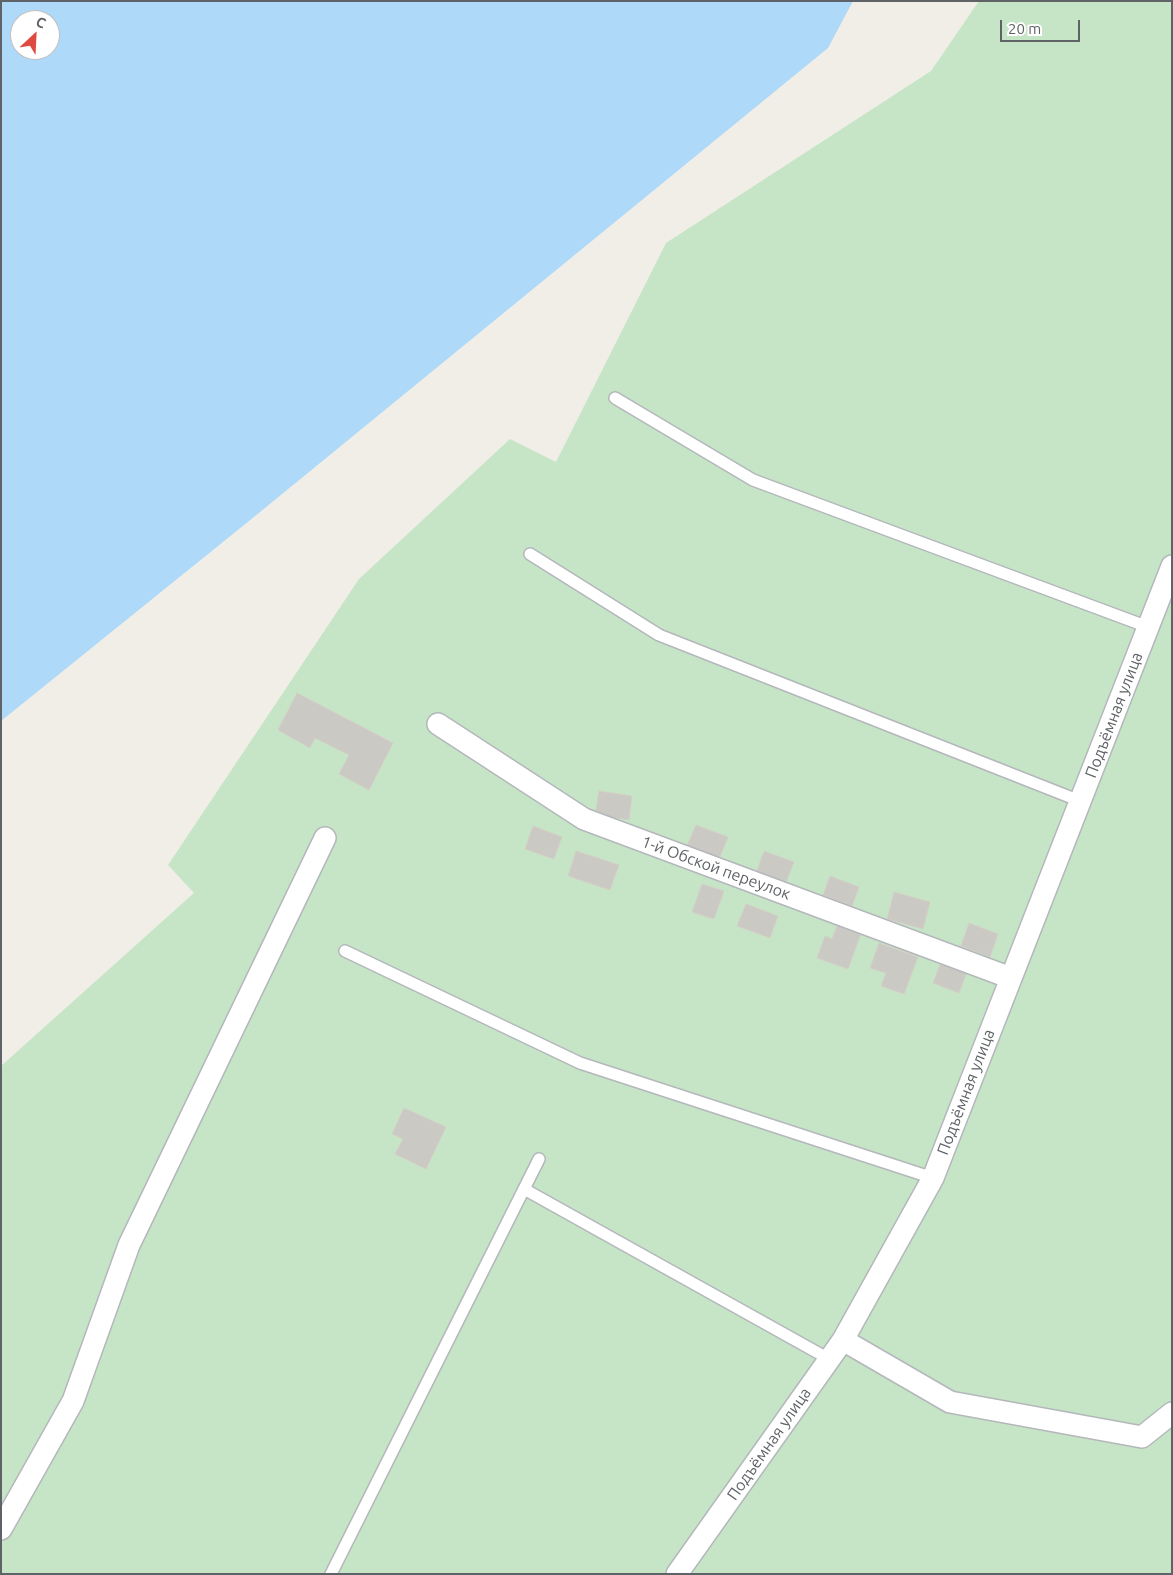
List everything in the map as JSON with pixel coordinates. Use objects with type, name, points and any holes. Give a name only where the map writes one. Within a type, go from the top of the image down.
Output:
[{"type":"street","name":"Подъёмная улица","points":[[677,1574],[843,1340],[933,1178],[1172,566]]},
{"type":"street","name":"1-й Обской переулок","points":[[438,724],[584,819],[1011,978]]},
{"type":"street","points":[[1,1529],[72,1401],[129,1245],[325,838]]},
{"type":"street","points":[[843,1340],[950,1402],[1142,1437],[1172,1413]]},
{"type":"lane","points":[[615,398],[753,480],[1148,627]]},
{"type":"lane","points":[[530,554],[659,635],[1080,802]]},
{"type":"lane","points":[[345,951],[580,1063],[933,1178]]},
{"type":"lane","points":[[331,1574],[539,1159]]},
{"type":"lane","points":[[524,1189],[829,1359]]},
{"type":"green space","points":[[979,1],[1172,1],[1172,1574],[1,1574],[1,1066],[194,893],[168,865],[359,579],[510,439],[556,462],[666,243],[931,71]]},
{"type":"water","points":[[1,1],[853,1],[828,48],[1,721]]},
{"type":"building","points":[[297,693],[393,743],[369,790],[339,774],[349,755],[315,738],[310,748],[278,730]]},
{"type":"building","points":[[599,791],[632,796],[629,820],[595,815]]},
{"type":"building","points":[[696,825],[728,837],[719,859],[687,846]]},
{"type":"building","points":[[533,826],[562,837],[554,859],[525,849]]},
{"type":"building","points":[[576,851],[619,865],[610,890],[568,876]]},
{"type":"building","points":[[764,851],[794,862],[786,882],[757,871]]},
{"type":"building","points":[[830,876],[859,887],[852,906],[823,895]]},
{"type":"building","points":[[702,884],[724,891],[714,919],[692,912]]},
{"type":"building","points":[[894,892],[930,902],[923,929],[887,919]]},
{"type":"building","points":[[746,904],[778,916],[770,938],[737,926]]},
{"type":"building","points":[[838,923],[862,931],[848,969],[817,958],[825,936],[832,939]]},
{"type":"building","points":[[969,923],[998,934],[990,957],[961,946]]},
{"type":"building","points":[[879,943],[918,957],[904,994],[881,986],[886,973],[870,968]]},
{"type":"building","points":[[941,962],[967,972],[959,993],[933,983]]},
{"type":"building","points":[[404,1108],[446,1127],[426,1169],[395,1154],[403,1139],[392,1134]]}]
